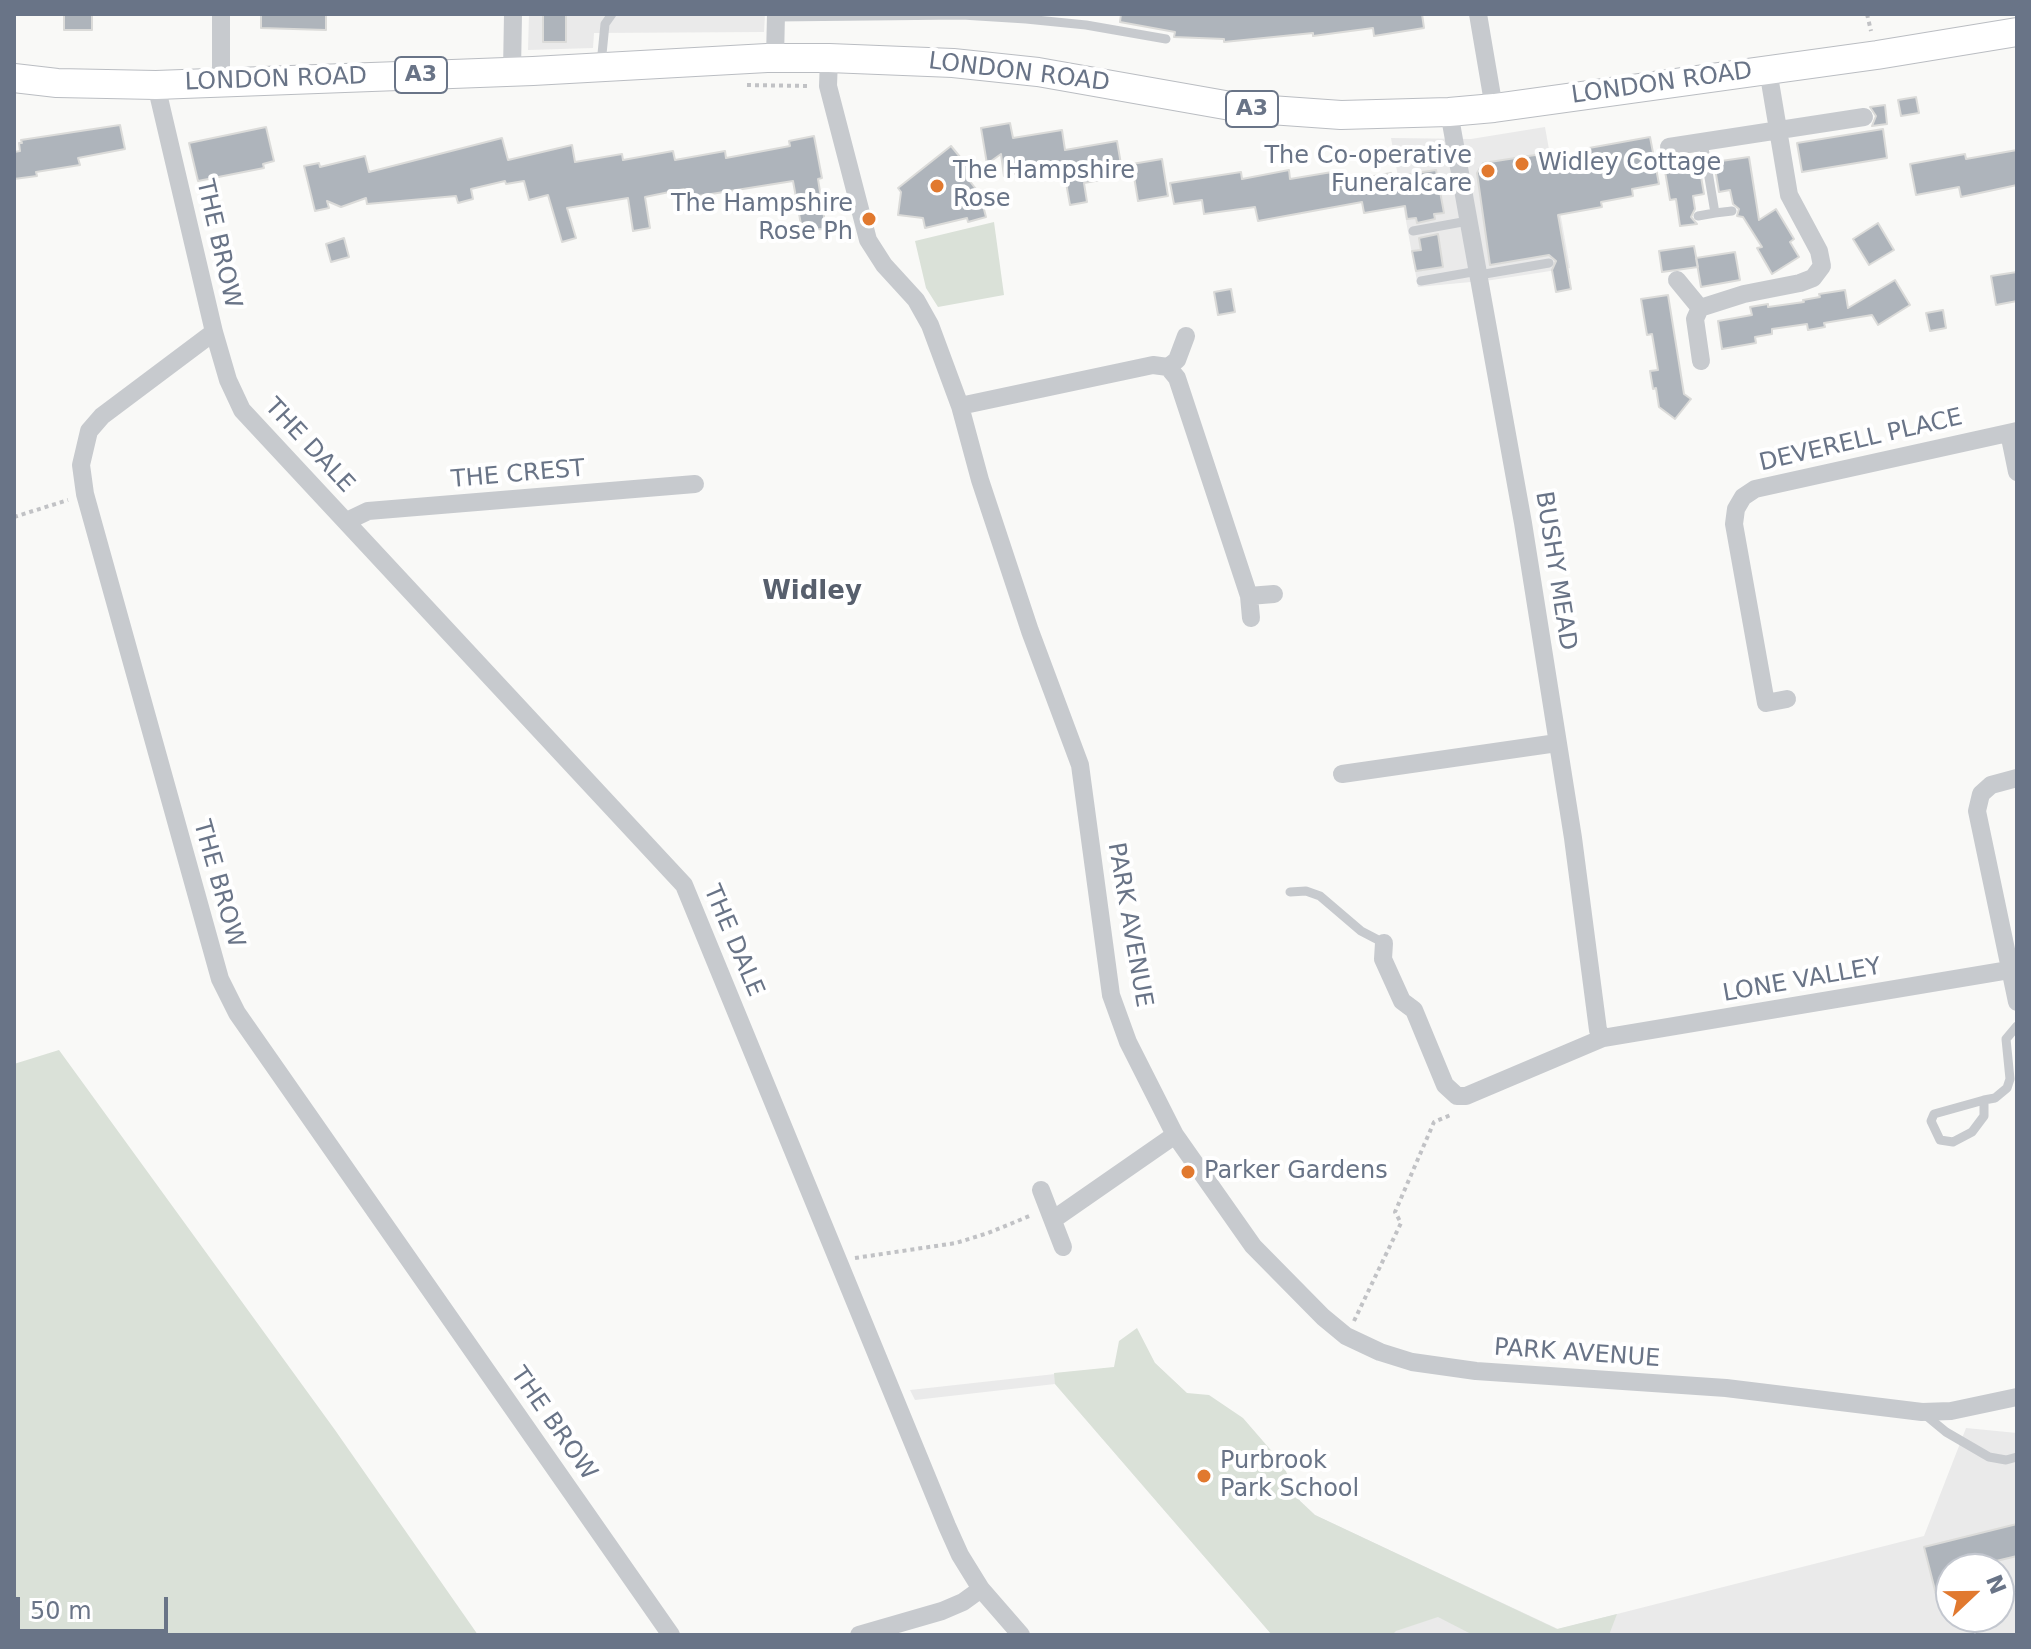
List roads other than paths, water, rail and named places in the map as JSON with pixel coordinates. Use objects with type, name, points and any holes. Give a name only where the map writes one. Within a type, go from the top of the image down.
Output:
[{"type":"main road","name":"LONDON ROAD","points":[[14,78],[57,83],[156,85],[829,58],[953,63],[1038,72],[1242,108],[1332,115],[1494,108],[2017,32]]},
{"type":"street","points":[[221,14],[221,81]]},
{"type":"street","points":[[512,71],[513,14]]},
{"type":"street","points":[[1478,14],[1494,108]]},
{"type":"street","points":[[775,58],[776,15]]},
{"type":"street","name":"PARK AVENUE","points":[[829,58],[828,86],[868,240],[884,265],[916,300],[930,325],[960,406],[990,510],[1080,765],[1111,995],[1128,1042],[1175,1135],[1253,1246],[1346,1336],[1380,1352],[1412,1362],[1476,1371],[1726,1388],[1922,1412],[1951,1411],[2017,1397]]},
{"type":"street","points":[[1701,361],[1695,319],[1700,308],[1744,294],[1800,283],[1813,278],[1822,266],[1819,251],[1789,195],[1768,70]]},
{"type":"street","name":"THE BROW","points":[[156,85],[214,332],[102,416],[89,431],[81,465],[85,494],[216,964],[227,995],[671,1635]]},
{"type":"street","name":"BUSHY MEAD","points":[[1449,112],[1523,523],[1598,1030],[1603,1038]]},
{"type":"street","points":[[1669,147],[1864,117]]},
{"type":"street","points":[[1677,280],[1700,308]]},
{"type":"street","name":"THE DALE","points":[[214,332],[228,380],[242,410],[684,885],[947,1526],[981,1589],[1021,1635]]},
{"type":"street","points":[[1168,367],[1177,360],[1186,336]]},
{"type":"street","points":[[960,406],[1153,365],[1168,367],[1177,378],[1249,596],[1251,618]]},
{"type":"street","name":"DEVERELL PLACE","points":[[1787,699],[1758,704],[1734,524],[1736,509],[1743,497],[1755,489],[2013,432],[2017,472]]},
{"type":"street","name":"THE CREST","points":[[347,521],[368,511],[695,484]]},
{"type":"street","points":[[1249,596],[1274,594]]},
{"type":"street","points":[[1342,774],[1557,743]]},
{"type":"street","points":[[2017,778],[1991,785],[1981,794],[1977,811],[2017,1002]]},
{"type":"street","name":"LONE VALLEY","points":[[1384,943],[1383,959],[1402,1001],[1414,1010],[1445,1085],[1457,1096],[1466,1096],[1603,1038],[2009,970]]},
{"type":"street","points":[[1051,1214],[1175,1135]]},
{"type":"street","points":[[1041,1190],[1063,1247]]},
{"type":"street","points":[[859,1635],[942,1611],[963,1602],[981,1589]]},
{"type":"lane","points":[[601,67],[605,24],[612,14]]},
{"type":"lane","points":[[776,15],[962,15],[1086,25],[1166,39]]},
{"type":"lane","points":[[1703,142],[1715,213]]},
{"type":"lane","points":[[1698,216],[1732,211]]},
{"type":"lane","points":[[1413,231],[1469,221]]},
{"type":"lane","points":[[1421,281],[1549,263]]},
{"type":"lane","points":[[1290,892],[1306,891],[1320,896],[1361,931],[1384,943]]},
{"type":"lane","points":[[1984,1100],[1984,1116],[1972,1132],[1953,1142],[1940,1140],[1931,1121],[1934,1114],[1984,1100],[1995,1098],[2007,1088],[2010,1079],[2006,1039],[2017,1026]]},
{"type":"lane","points":[[1922,1412],[1946,1432],[1989,1457],[2006,1460],[2017,1457]]},
{"type":"place","name":"Widley Cottage","points":[[1522,164]]},
{"type":"place","name":"The Co-operative Funeralcare","points":[[1488,171]]},
{"type":"place","name":"The Hampshire Rose","points":[[937,186]]},
{"type":"place","name":"The Hampshire Rose Ph","points":[[869,219]]},
{"type":"place","name":"Parker Gardens","points":[[1188,1172]]},
{"type":"place","name":"Purbrook Park School","points":[[1204,1476]]},
{"type":"district","name":"Widley","points":[[812,592]]}]
